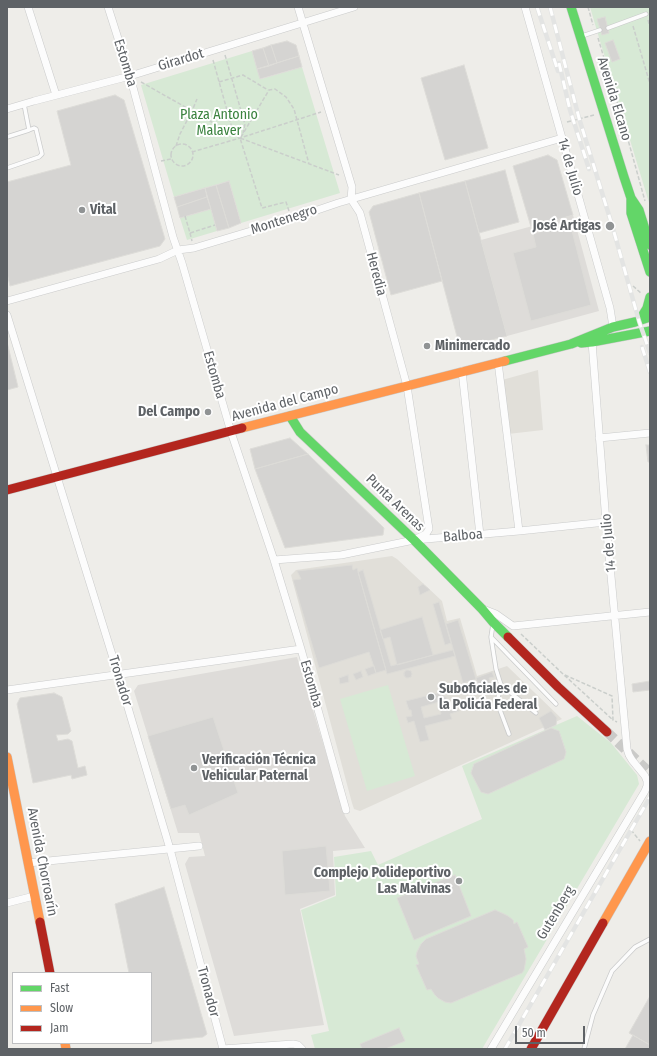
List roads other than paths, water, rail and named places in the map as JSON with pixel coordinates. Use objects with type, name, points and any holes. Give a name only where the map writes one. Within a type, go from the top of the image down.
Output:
[{"type":"main road","name":"Avenida Elcano","points":[[571,7],[631,198],[639,210],[650,245]]},
{"type":"main road","name":"Avenida Elcano","points":[[631,198],[631,213],[650,272]]},
{"type":"main road","points":[[639,321],[647,308],[650,296]]},
{"type":"main road","name":"Avenida del Campo","points":[[7,490],[571,344],[613,327],[650,317]]},
{"type":"main road","name":"Avenida del Campo","points":[[571,344],[592,342],[650,331]]},
{"type":"main road","name":"Punta Arenas","points":[[290,416],[300,432],[414,540],[558,687],[607,732]]},
{"type":"main road","name":"Avenida Chorroarín","points":[[7,757],[50,972]]},
{"type":"main road","points":[[531,1049],[648,845]]},
{"type":"street","points":[[28,7],[56,95]]},
{"type":"street","name":"Estomba","points":[[108,7],[130,76],[173,237],[231,432],[274,560],[301,649],[346,810]]},
{"type":"street","name":"Heredia","points":[[298,7],[352,187],[351,199],[360,213],[406,386],[428,529],[426,534],[414,540]]},
{"type":"street","name":"Girardot","points":[[7,109],[130,76],[354,7]]},
{"type":"street","name":"14 de Julio","points":[[525,7],[610,308],[613,327]]},
{"type":"street","name":"Montenegro","points":[[7,301],[159,258],[178,250],[194,248],[291,219],[351,199],[562,138]]},
{"type":"street","name":"Tronador","points":[[7,315],[118,674],[170,849],[223,1049]]},
{"type":"street","name":"14 de Julio","points":[[592,342],[606,522],[627,744],[629,755],[646,776],[647,786],[645,791]]},
{"type":"street","points":[[498,362],[519,531]]},
{"type":"street","points":[[462,371],[480,535]]},
{"type":"street","points":[[599,438],[650,432]]},
{"type":"street","name":"Balboa","points":[[274,560],[341,555],[414,540],[606,522]]},
{"type":"street","name":"Punta Arenas","points":[[482,609],[496,614],[513,626],[616,616]]},
{"type":"street","points":[[616,616],[650,612]]},
{"type":"street","points":[[7,690],[301,649]]},
{"type":"street","name":"Gutenberg","points":[[491,1049],[645,791]]},
{"type":"street","points":[[28,863],[199,846]]},
{"type":"street","points":[[7,904],[34,896]]},
{"type":"street","points":[[223,1049],[277,1047],[293,1044],[300,1047]]},
{"type":"lane","points":[[608,28],[646,14]]},
{"type":"lane","points":[[580,37],[598,31]]},
{"type":"lane","points":[[24,104],[29,130]]},
{"type":"lane","points":[[7,137],[34,128],[37,130],[42,154],[41,156],[7,168]]},
{"type":"lane","points":[[493,622],[491,637],[496,669],[501,685],[497,702],[509,734]]},
{"type":"lane","points":[[491,637],[556,704]]},
{"type":"lane","points":[[501,685],[536,713]]},
{"type":"lane","points":[[584,1049],[593,1015],[612,971],[635,947],[650,939]]},
{"type":"tunnel","points":[[607,732],[650,773]]},
{"type":"railway","points":[[537,7],[558,71]]},
{"type":"railway","points":[[550,7],[579,118],[612,225],[639,321],[650,353]]},
{"type":"railway","points":[[559,63],[570,110],[589,169]]},
{"type":"railway","points":[[642,347],[650,372]]},
{"type":"railway","points":[[505,1049],[650,797]]},
{"type":"place","name":"Vital","points":[[82,210]]},
{"type":"place","name":"José Artigas","points":[[610,226]]},
{"type":"place","name":"Minimercado","points":[[427,346]]},
{"type":"place","name":"Del Campo","points":[[208,412]]},
{"type":"place","name":"Suboficiales de la Policía Federal","points":[[431,697]]},
{"type":"place","name":"Verificación Técnica Vehicular Paternal","points":[[194,768]]},
{"type":"place","name":"Complejo Polideportivo Las Malvinas","points":[[459,881]]},
{"type":"park label","name":"Plaza Antonio Malaver","points":[[219,124]]}]
